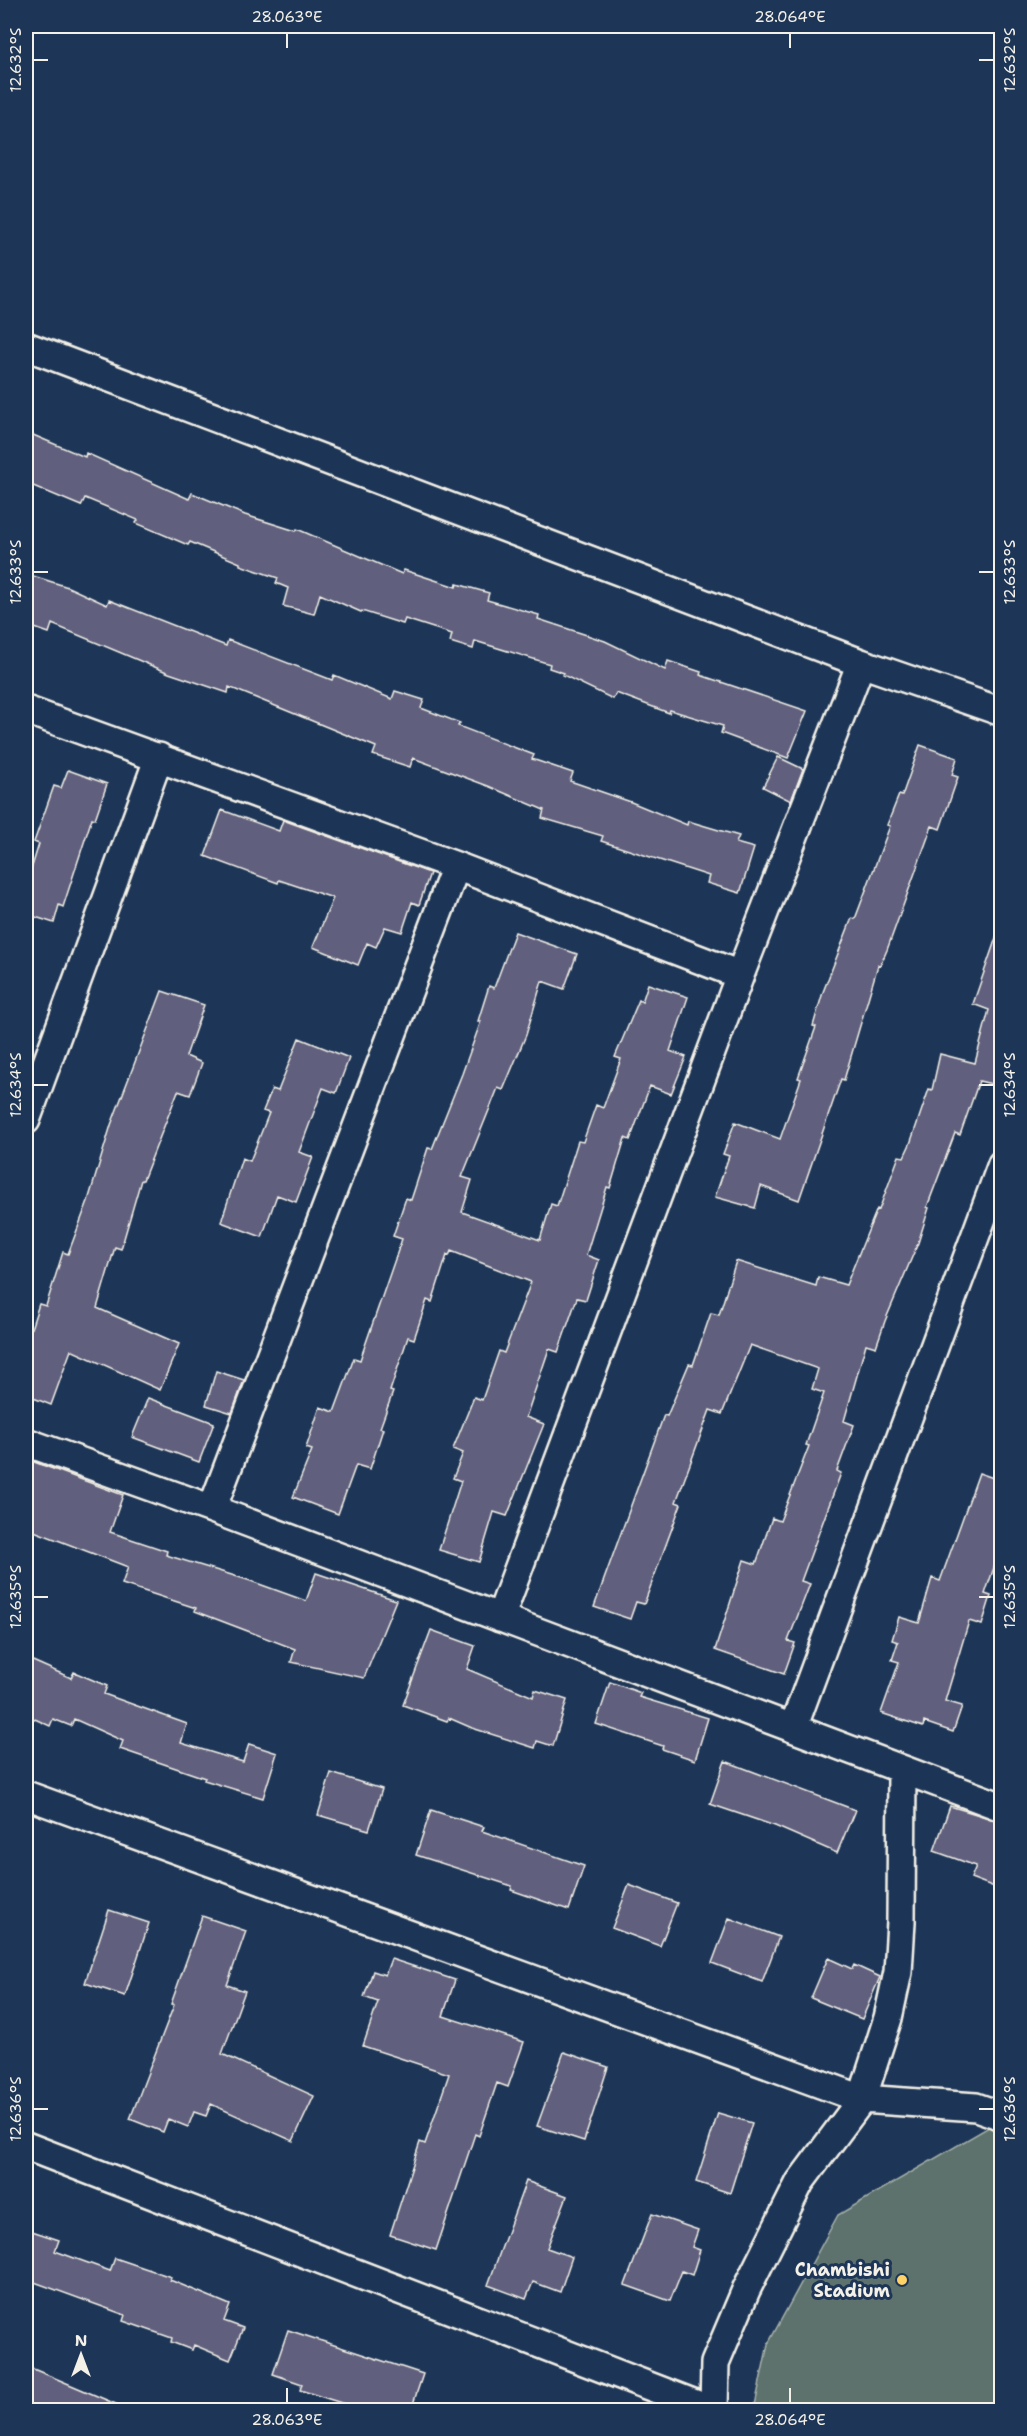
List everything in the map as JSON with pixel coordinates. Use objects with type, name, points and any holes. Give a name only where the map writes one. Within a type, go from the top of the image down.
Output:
[{"type":"street","points":[[26,346],[861,663],[1002,712]]},
{"type":"street","points":[[500,1618],[740,975],[861,663]]},
{"type":"street","points":[[26,710],[456,866],[740,975]]},
{"type":"street","points":[[26,1120],[159,757]]},
{"type":"street","points":[[212,1509],[456,866]]},
{"type":"street","points":[[793,1728],[1002,1164]]},
{"type":"street","points":[[26,1442],[212,1509],[1002,1807]]},
{"type":"street","points":[[26,2146],[712,2410],[715,2363],[746,2290],[801,2182],[862,2099],[888,2018],[898,1972],[901,1922],[902,1770]]},
{"type":"street","points":[[26,1795],[862,2099],[976,2107],[1002,2116]]},
{"type":"green space","name":"Chambishi Stadium","points":[[994,2124],[1001,2127],[1001,2410],[754,2410],[768,2344],[838,2215]]},
{"type":"building","points":[[26,432],[85,457],[86,453],[189,499],[192,493],[245,515],[296,531],[297,529],[402,574],[404,570],[456,587],[457,584],[489,593],[487,600],[539,615],[538,619],[605,641],[665,670],[668,661],[701,672],[700,675],[807,711],[788,758],[721,733],[723,726],[670,710],[669,713],[616,693],[613,699],[563,675],[564,673],[549,668],[550,664],[475,641],[473,649],[450,642],[452,634],[405,619],[403,624],[361,612],[320,594],[314,614],[283,606],[288,588],[276,583],[278,578],[240,565],[240,563],[190,542],[188,545],[136,523],[138,520],[85,498],[81,506],[26,483]]},
{"type":"building","points":[[33,576],[68,587],[107,605],[109,600],[226,646],[228,640],[332,680],[334,675],[392,699],[395,691],[424,700],[421,708],[460,723],[458,726],[534,755],[532,759],[573,773],[570,781],[631,802],[687,825],[688,821],[739,836],[736,843],[754,848],[740,893],[707,883],[709,876],[601,841],[603,836],[542,818],[544,810],[488,786],[413,758],[410,767],[373,755],[376,747],[229,687],[228,693],[169,673],[52,624],[49,633],[26,625],[26,599]]},
{"type":"building","points":[[920,745],[957,758],[952,775],[958,777],[940,829],[932,826],[887,950],[880,966],[878,965],[844,1080],[841,1079],[799,1200],[761,1186],[755,1208],[715,1197],[729,1156],[723,1154],[735,1122],[780,1139],[801,1079],[798,1078],[816,1027],[813,1026],[823,992],[852,918],[855,919],[890,826],[887,825],[899,795],[902,796]]},
{"type":"building","points":[[778,757],[803,769],[791,801],[763,787]]},
{"type":"building","points":[[68,770],[107,784],[95,819],[92,818],[63,907],[59,905],[54,923],[26,914],[26,886],[39,844],[34,842],[54,786],[61,788]]},
{"type":"building","points":[[222,810],[279,831],[283,820],[430,873],[419,905],[412,902],[402,932],[385,927],[376,947],[367,943],[358,965],[313,947],[333,898],[279,880],[278,883],[205,856]]},
{"type":"building","points":[[515,932],[577,954],[564,989],[542,981],[526,1035],[503,1090],[498,1088],[462,1177],[472,1180],[462,1212],[540,1240],[551,1204],[557,1206],[578,1141],[583,1142],[596,1105],[603,1108],[621,1059],[615,1057],[639,1000],[642,1002],[648,984],[688,997],[670,1051],[686,1057],[671,1094],[650,1086],[630,1140],[625,1138],[586,1255],[599,1260],[586,1300],[577,1298],[558,1352],[549,1349],[526,1417],[544,1424],[507,1516],[494,1512],[479,1562],[439,1550],[461,1481],[453,1478],[463,1453],[453,1449],[474,1397],[482,1400],[499,1351],[504,1353],[531,1282],[451,1251],[449,1256],[447,1255],[432,1302],[427,1300],[414,1339],[408,1337],[390,1391],[393,1392],[380,1428],[383,1429],[370,1469],[356,1465],[338,1514],[293,1497],[312,1450],[306,1448],[320,1407],[334,1412],[354,1358],[360,1360],[402,1239],[393,1236],[406,1198],[411,1200],[428,1148],[432,1149],[481,1021],[478,1021],[489,986],[494,988]]},
{"type":"building","points":[[998,932],[1002,933],[1002,1062],[996,1085],[979,1081],[960,1135],[955,1133],[927,1207],[929,1208],[918,1243],[876,1347],[866,1344],[844,1421],[854,1425],[837,1471],[841,1473],[801,1581],[810,1584],[788,1641],[795,1643],[784,1674],[715,1650],[744,1560],[756,1564],[772,1518],[780,1521],[809,1446],[806,1445],[824,1393],[812,1389],[818,1369],[750,1345],[722,1414],[710,1410],[676,1502],[681,1504],[644,1604],[636,1602],[630,1619],[594,1607],[664,1415],[667,1416],[689,1364],[693,1365],[711,1313],[719,1315],[736,1261],[816,1286],[818,1277],[846,1285],[877,1209],[879,1210],[899,1156],[904,1157],[929,1089],[932,1090],[940,1054],[975,1063],[989,1010],[973,1004]]},
{"type":"building","points":[[162,991],[204,1005],[186,1056],[202,1063],[190,1095],[178,1091],[143,1180],[141,1180],[121,1249],[115,1247],[97,1308],[179,1344],[160,1390],[71,1350],[51,1405],[26,1395],[26,1344],[39,1304],[46,1306],[63,1252],[68,1254],[88,1201],[111,1125]]},
{"type":"building","points":[[299,1038],[349,1058],[336,1093],[323,1088],[299,1152],[313,1157],[296,1202],[277,1195],[262,1237],[221,1222],[242,1158],[250,1161],[269,1113],[263,1111],[272,1089],[278,1091]]},
{"type":"building","points":[[216,1371],[244,1380],[232,1413],[206,1405]]},
{"type":"building","points":[[148,1398],[214,1423],[199,1462],[132,1437]]},
{"type":"building","points":[[26,1459],[123,1495],[110,1532],[167,1551],[166,1555],[248,1580],[306,1601],[316,1573],[396,1600],[364,1678],[291,1662],[295,1649],[195,1611],[196,1608],[122,1584],[128,1567],[26,1528]]},
{"type":"building","points":[[979,1473],[1002,1481],[1002,1544],[985,1594],[991,1596],[982,1625],[969,1621],[945,1701],[962,1706],[953,1732],[924,1722],[923,1727],[881,1713],[899,1662],[892,1660],[898,1642],[892,1640],[899,1617],[919,1623],[932,1578],[940,1581]]},
{"type":"building","points":[[431,1630],[475,1646],[467,1669],[533,1697],[535,1690],[567,1700],[553,1746],[537,1741],[535,1748],[472,1728],[449,1718],[447,1721],[403,1705]]},
{"type":"building","points":[[26,1658],[71,1678],[74,1672],[107,1686],[104,1694],[187,1724],[181,1743],[243,1762],[249,1744],[277,1753],[263,1798],[204,1780],[205,1778],[120,1749],[123,1741],[74,1719],[71,1726],[53,1719],[50,1726],[26,1715]]},
{"type":"building","points":[[610,1682],[641,1693],[639,1697],[708,1718],[695,1760],[662,1749],[663,1746],[596,1724]]},
{"type":"building","points":[[725,1761],[855,1810],[837,1853],[775,1826],[710,1804]]},
{"type":"building","points":[[331,1773],[382,1789],[369,1830],[318,1815]]},
{"type":"building","points":[[950,1806],[1002,1822],[1002,1890],[971,1878],[976,1866],[934,1851]]},
{"type":"building","points":[[431,1810],[484,1827],[482,1831],[584,1866],[569,1910],[511,1890],[512,1886],[416,1855]]},
{"type":"building","points":[[629,1885],[677,1903],[660,1946],[612,1928]]},
{"type":"building","points":[[109,1910],[149,1923],[125,1996],[85,1983]]},
{"type":"building","points":[[202,1916],[246,1931],[227,1985],[245,1991],[222,2054],[314,2096],[293,2141],[211,2104],[206,2116],[194,2112],[188,2127],[168,2119],[163,2132],[130,2119],[174,2005],[171,2004]]},
{"type":"building","points":[[729,1918],[779,1937],[762,1982],[712,1963]]},
{"type":"building","points":[[828,1958],[852,1969],[854,1965],[880,1977],[862,2019],[811,1998]]},
{"type":"building","points":[[391,1959],[455,1980],[443,2016],[524,2042],[508,2087],[497,2083],[479,2136],[475,2134],[436,2250],[390,2235],[420,2142],[425,2144],[449,2074],[363,2046],[378,2002],[364,1997],[373,1971],[385,1975]]},
{"type":"building","points":[[564,2052],[608,2067],[584,2141],[537,2126]]},
{"type":"building","points":[[718,2113],[752,2123],[730,2193],[696,2182]]},
{"type":"building","points":[[526,2181],[567,2196],[547,2248],[572,2257],[560,2292],[533,2282],[526,2299],[488,2285]]},
{"type":"building","points":[[652,2214],[698,2230],[692,2247],[700,2250],[692,2275],[682,2271],[670,2301],[625,2285]]},
{"type":"building","points":[[26,2229],[59,2240],[55,2251],[110,2271],[115,2258],[171,2277],[170,2280],[230,2305],[224,2321],[243,2328],[230,2360],[194,2345],[192,2350],[171,2342],[172,2338],[123,2321],[125,2315],[26,2279]]},
{"type":"building","points":[[288,2330],[423,2374],[411,2410],[364,2410],[300,2390],[302,2384],[273,2374]]},
{"type":"building","points":[[26,2366],[50,2376],[130,2410],[26,2410]]},
{"type":"place","name":"Chambishi Stadium","points":[[902,2280]]}]
